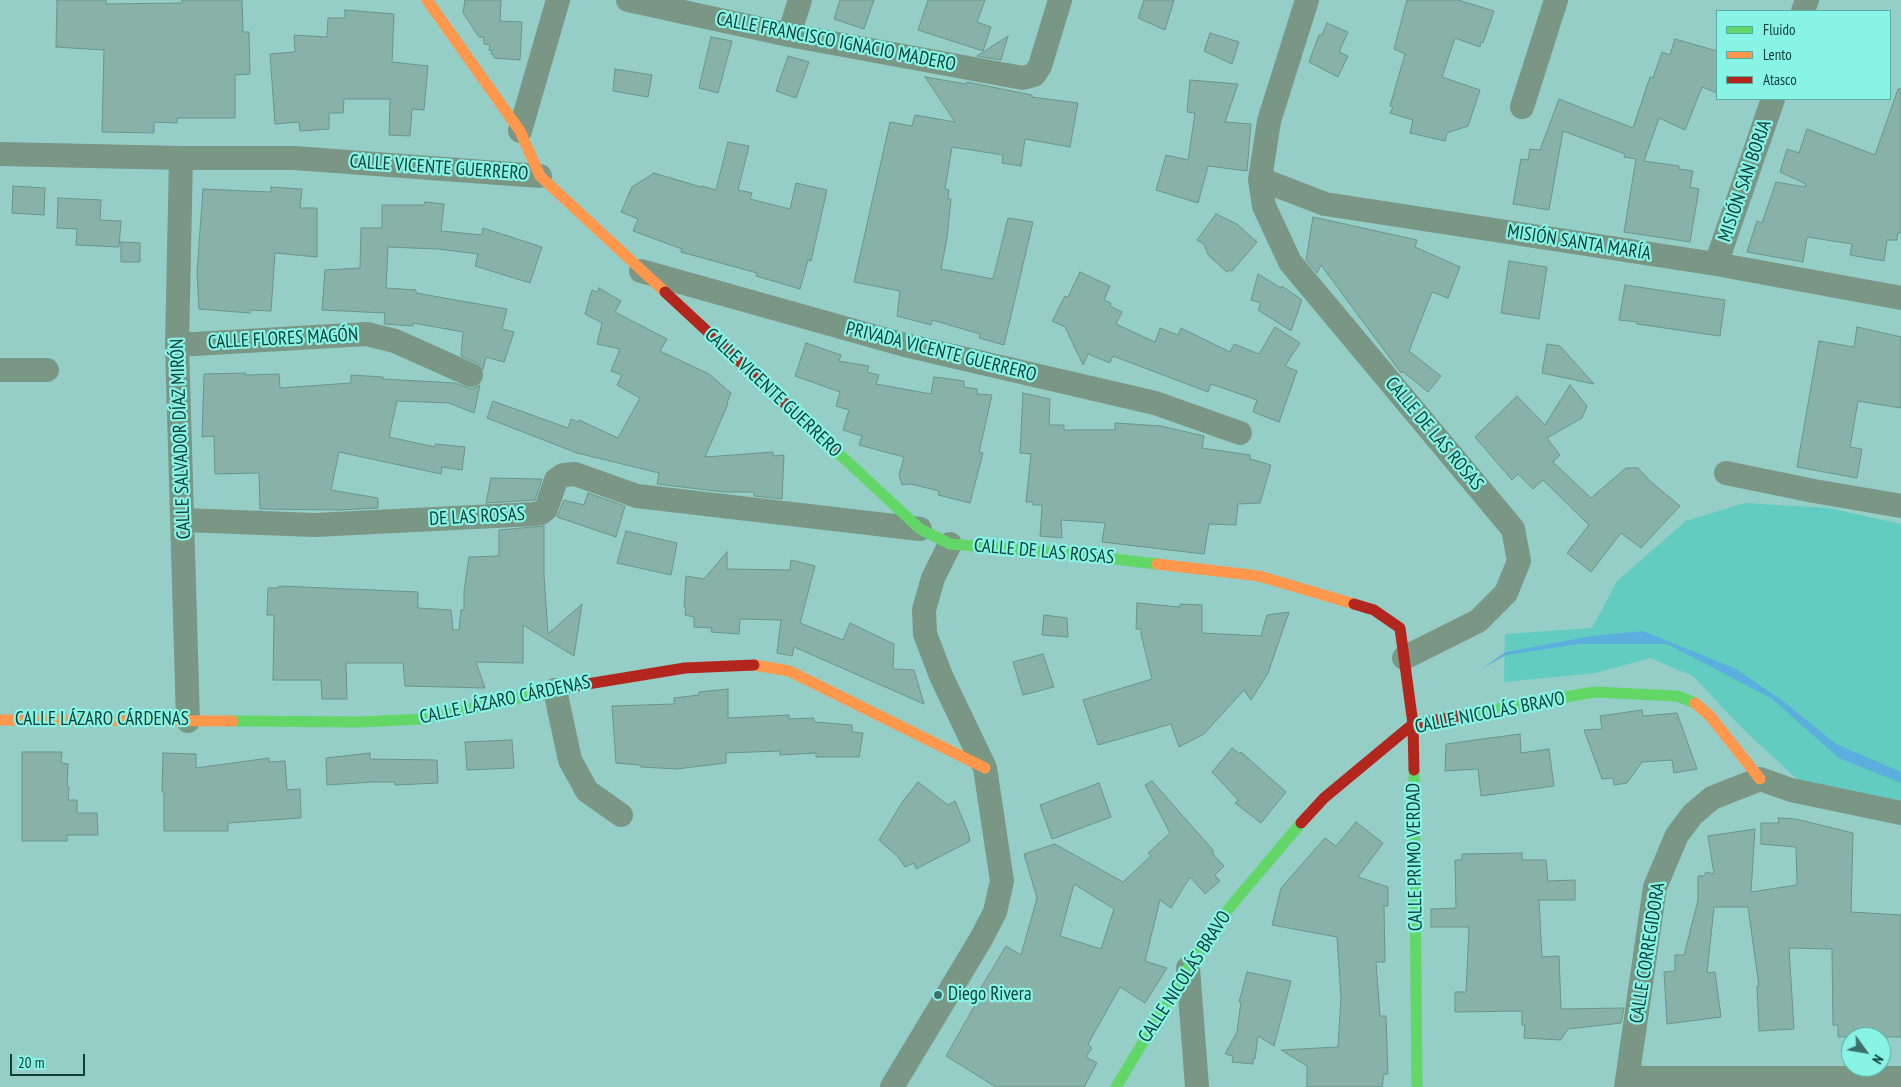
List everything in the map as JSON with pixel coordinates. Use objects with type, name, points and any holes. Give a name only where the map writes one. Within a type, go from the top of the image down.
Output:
[{"type":"street","points":[[427,0],[520,131],[540,176]]},
{"type":"street","points":[[520,131],[558,0]]},
{"type":"street","name":"CALLE FRANCISCO IGNACIO MADERO","points":[[628,0],[789,35],[1023,78],[1034,75],[1040,66],[1060,0]]},
{"type":"street","points":[[789,35],[800,0]]},
{"type":"street","name":"CALLE DE LAS ROSAS","points":[[1307,0],[1269,121],[1260,180],[1264,206],[1290,262],[1513,529],[1519,561],[1506,593],[1478,622],[1404,658]]},
{"type":"street","points":[[1522,107],[1556,0]]},
{"type":"street","name":"MISIÓN SAN BORJA","points":[[1716,264],[1773,100]]},
{"type":"street","name":"CALLE VICENTE GUERRERO","points":[[0,154],[181,158],[294,158],[540,176],[920,529]]},
{"type":"street","name":"CALLE SALVADOR DÍAZ MIRÓN","points":[[181,158],[178,345],[188,721]]},
{"type":"street","name":"MISIÓN SANTA MARÍA","points":[[1260,180],[1325,204],[1716,264],[1901,298]]},
{"type":"street","name":"PRIVADA VICENTE GUERRERO","points":[[641,271],[905,345],[1155,403],[1240,433]]},
{"type":"street","name":"CALLE FLORES MAGÓN","points":[[178,345],[368,334],[395,341],[471,375]]},
{"type":"street","points":[[0,370],[47,370]]},
{"type":"street","points":[[1726,472],[1814,491],[1901,506]]},
{"type":"street","name":"DE LAS ROSAS","points":[[183,520],[315,525],[534,514],[542,513],[546,509],[556,480],[563,475],[575,474],[637,496],[920,529]]},
{"type":"street","name":"CALLE DE LAS ROSAS","points":[[920,529],[950,544],[1072,554],[1259,576],[1374,610],[1400,628]]},
{"type":"street","points":[[892,1087],[981,939],[995,912],[1002,880],[985,768],[940,676],[925,634],[924,610],[933,578],[950,544]]},
{"type":"street","name":"CALLE PRIMO VERDAD","points":[[1400,628],[1413,724],[1417,1087]]},
{"type":"street","name":"CALLE LÁZARO CÁRDENAS","points":[[0,720],[359,722],[424,719],[591,682],[685,668],[751,665],[789,671],[985,768]]},
{"type":"street","points":[[555,690],[570,760],[587,791],[621,815]]},
{"type":"street","name":"CALLE NICOLÁS BRAVO","points":[[1116,1087],[1188,968],[1230,906],[1281,845],[1318,805],[1366,762],[1413,724],[1594,692],[1677,696],[1696,703],[1710,716],[1760,779]]},
{"type":"street","points":[[1760,779],[1792,790],[1901,813]]},
{"type":"street","name":"CALLE CORREGIDORA","points":[[1628,1082],[1655,887],[1677,836],[1693,814],[1712,798],[1760,779]]},
{"type":"street","points":[[1188,968],[1197,1087]]},
{"type":"street","points":[[1628,1082],[1901,1078]]},
{"type":"shaded area","points":[[1745,503],[1828,508],[1901,524],[1901,806],[1809,790],[1742,728],[1693,676],[1650,658],[1596,673],[1504,682],[1505,634],[1592,628],[1617,581],[1686,521]]},
{"type":"shaded area","points":[[1643,631],[1736,669],[1783,701],[1836,744],[1901,772],[1901,783],[1839,758],[1771,698],[1667,644],[1578,644],[1506,655],[1481,669],[1506,652],[1592,636]]},
{"type":"building","points":[[57,0],[106,0],[106,4],[182,3],[182,0],[242,0],[243,32],[249,32],[250,74],[235,75],[235,118],[177,118],[177,123],[154,122],[154,133],[102,132],[104,50],[56,47]]},
{"type":"building","points":[[465,0],[501,0],[500,21],[522,22],[520,60],[494,58],[494,55],[491,54],[492,51],[489,50],[490,45],[484,44],[484,37],[479,37],[463,13]]},
{"type":"building","points":[[840,0],[874,0],[864,29],[834,19]]},
{"type":"building","points":[[928,0],[985,0],[977,22],[991,27],[983,51],[918,30]]},
{"type":"building","points":[[1144,0],[1174,0],[1165,30],[1138,18]]},
{"type":"building","points":[[1407,0],[1458,0],[1494,11],[1480,47],[1455,38],[1442,77],[1480,90],[1468,126],[1447,133],[1445,141],[1410,133],[1413,120],[1390,113],[1393,107],[1390,106],[1405,54],[1394,49]]},
{"type":"building","points":[[345,10],[394,14],[392,62],[428,66],[424,110],[412,109],[410,136],[389,135],[390,99],[344,99],[343,113],[329,113],[329,129],[300,131],[299,122],[275,124],[270,54],[295,52],[294,35],[327,37],[328,18],[345,18]]},
{"type":"building","points":[[1327,23],[1348,32],[1339,52],[1348,56],[1338,77],[1309,62],[1319,35],[1322,35]]},
{"type":"building","points":[[1210,33],[1239,42],[1232,64],[1204,51]]},
{"type":"building","points":[[1008,36],[1001,60],[977,56]]},
{"type":"building","points":[[711,37],[732,41],[718,93],[699,88]]},
{"type":"building","points":[[1675,39],[1716,51],[1716,93],[1702,87],[1685,130],[1659,118],[1644,161],[1679,166],[1679,169],[1693,171],[1690,187],[1699,189],[1690,242],[1624,232],[1636,159],[1624,157],[1625,154],[1563,131],[1549,210],[1513,204],[1521,159],[1528,160],[1530,149],[1540,150],[1559,99],[1633,128],[1650,77],[1653,78],[1662,52],[1670,55]]},
{"type":"building","points":[[788,56],[809,62],[796,98],[776,91]]},
{"type":"building","points":[[615,69],[652,75],[648,97],[613,91]]},
{"type":"building","points":[[925,77],[966,84],[967,82],[1032,95],[1032,97],[1078,103],[1070,147],[1025,139],[1021,166],[1002,163],[1003,155],[952,147],[945,189],[949,190],[948,199],[951,199],[947,238],[941,269],[993,279],[1008,218],[1033,222],[1004,345],[979,338],[980,334],[932,320],[931,325],[897,316],[900,291],[854,282],[890,122],[912,126],[915,115],[955,122]]},
{"type":"building","points":[[1190,80],[1238,84],[1225,122],[1251,124],[1247,171],[1208,166],[1198,203],[1156,190],[1166,155],[1188,160],[1195,113],[1187,112]]},
{"type":"building","points":[[1898,89],[1901,89],[1901,233],[1898,233],[1897,240],[1887,240],[1884,261],[1850,255],[1852,244],[1807,237],[1803,262],[1747,252],[1757,221],[1762,223],[1776,182],[1805,187],[1806,184],[1780,172],[1787,149],[1799,153],[1807,129],[1875,155]]},
{"type":"building","points":[[728,142],[749,146],[738,190],[752,193],[750,199],[790,209],[796,183],[827,190],[811,261],[808,260],[800,289],[756,276],[757,273],[681,252],[682,249],[633,231],[638,219],[621,212],[632,187],[654,173],[716,190]]},
{"type":"building","points":[[13,186],[45,188],[44,215],[12,213]]},
{"type":"building","points":[[271,187],[302,189],[300,208],[317,208],[317,257],[275,253],[271,311],[250,310],[250,313],[199,309],[197,272],[203,189],[271,192]]},
{"type":"building","points":[[58,198],[101,200],[100,220],[121,221],[119,247],[76,245],[77,229],[57,228]]},
{"type":"building","points":[[425,202],[444,204],[441,231],[482,235],[483,228],[542,247],[530,283],[475,266],[478,254],[438,249],[388,247],[386,288],[416,290],[416,293],[507,309],[502,329],[514,332],[504,362],[486,357],[483,370],[477,363],[461,356],[463,332],[413,323],[413,326],[384,324],[385,313],[322,310],[325,270],[360,268],[361,228],[382,228],[382,205],[424,205]]},
{"type":"building","points":[[1216,214],[1237,224],[1257,242],[1232,271],[1227,272],[1208,255],[1204,244],[1197,240]]},
{"type":"building","points":[[1313,217],[1417,240],[1415,247],[1460,267],[1448,298],[1432,292],[1409,351],[1441,376],[1428,392],[1402,371],[1401,373],[1321,265],[1317,273],[1306,260]]},
{"type":"building","points":[[121,242],[140,243],[140,262],[121,262]]},
{"type":"building","points":[[1509,261],[1547,267],[1539,319],[1501,313]]},
{"type":"building","points":[[1080,272],[1110,286],[1104,300],[1111,303],[1110,306],[1122,312],[1116,324],[1155,342],[1160,328],[1178,335],[1181,328],[1230,352],[1234,344],[1259,354],[1275,327],[1300,343],[1285,366],[1297,371],[1279,422],[1253,412],[1257,400],[1211,384],[1208,392],[1113,356],[1110,363],[1088,354],[1083,365],[1065,327],[1052,321],[1065,296],[1068,297]]},
{"type":"building","points":[[1258,274],[1281,288],[1282,286],[1302,300],[1291,331],[1258,310],[1261,303],[1251,300]]},
{"type":"building","points":[[1625,285],[1725,300],[1720,336],[1619,320]]},
{"type":"building","points":[[599,288],[621,301],[615,312],[667,339],[660,351],[709,374],[731,393],[705,457],[773,452],[773,456],[784,455],[782,499],[754,496],[754,492],[724,492],[657,484],[659,473],[577,453],[487,418],[493,401],[568,428],[571,419],[578,422],[579,420],[618,438],[640,398],[617,385],[622,375],[611,371],[620,349],[597,344],[602,323],[585,314],[592,290],[597,292]]},
{"type":"building","points":[[1857,327],[1901,337],[1901,408],[1858,401],[1850,447],[1862,449],[1857,478],[1797,467],[1819,341],[1854,347]]},
{"type":"building","points":[[806,343],[841,355],[839,361],[869,366],[867,372],[879,375],[876,384],[931,394],[934,377],[964,381],[964,387],[977,389],[977,394],[992,395],[979,452],[983,453],[970,503],[938,495],[939,491],[911,484],[902,485],[899,475],[904,457],[859,445],[862,436],[843,430],[849,410],[836,406],[840,392],[795,376]]},
{"type":"building","points":[[1547,344],[1560,346],[1594,384],[1542,373]]},
{"type":"building","points":[[245,373],[245,375],[279,374],[280,388],[351,383],[351,375],[383,377],[383,379],[455,383],[472,389],[480,385],[474,413],[449,403],[397,401],[389,437],[435,447],[435,444],[465,447],[462,470],[442,467],[441,474],[339,452],[331,490],[378,498],[378,508],[338,510],[260,509],[259,473],[215,474],[214,436],[202,437],[204,374]]},
{"type":"building","points":[[1570,385],[1587,406],[1582,418],[1547,438],[1560,455],[1553,462],[1591,498],[1626,468],[1638,468],[1651,482],[1680,506],[1641,548],[1621,533],[1591,572],[1567,553],[1589,525],[1543,480],[1533,489],[1518,474],[1512,480],[1475,437],[1517,396],[1545,425]]},
{"type":"building","points":[[1023,393],[1050,399],[1049,425],[1064,425],[1064,430],[1115,430],[1115,423],[1161,426],[1204,436],[1202,448],[1250,455],[1250,459],[1271,465],[1260,503],[1238,504],[1236,525],[1209,524],[1204,554],[1102,542],[1105,523],[1061,520],[1062,538],[1040,536],[1042,505],[1033,505],[1033,502],[1026,502],[1031,454],[1020,453]]},
{"type":"building","points":[[491,478],[542,479],[535,500],[486,503]]},
{"type":"building","points":[[588,493],[625,506],[616,537],[557,517],[564,500],[584,505]]},
{"type":"building","points":[[544,526],[544,576],[548,634],[582,604],[574,656],[523,625],[523,663],[476,662],[485,688],[405,686],[403,663],[346,663],[347,699],[322,699],[321,680],[273,680],[274,615],[267,615],[268,588],[279,588],[279,586],[418,592],[418,608],[451,610],[453,630],[459,630],[461,610],[464,610],[464,591],[469,557],[499,556],[499,530]]},
{"type":"building","points":[[626,531],[677,543],[671,575],[617,563]]},
{"type":"building","points":[[727,552],[727,569],[790,570],[791,560],[815,566],[800,623],[843,640],[850,623],[894,644],[893,669],[914,670],[924,704],[794,647],[792,656],[777,653],[781,620],[740,619],[739,634],[711,632],[712,628],[694,627],[694,617],[685,615],[686,576],[704,579]]},
{"type":"building","points":[[1137,603],[1180,607],[1180,604],[1202,605],[1202,633],[1261,636],[1267,615],[1289,612],[1268,673],[1251,700],[1244,690],[1204,734],[1179,747],[1171,724],[1098,745],[1083,700],[1152,679],[1141,629],[1136,629]]},
{"type":"building","points":[[1044,615],[1067,618],[1068,637],[1042,635]]},
{"type":"building","points":[[1043,654],[1054,687],[1023,695],[1013,662]]},
{"type":"building","points":[[728,689],[728,718],[789,715],[789,719],[814,718],[814,722],[852,725],[852,732],[863,733],[859,757],[816,757],[816,753],[780,755],[780,751],[726,753],[726,763],[676,769],[616,763],[612,706],[674,704],[674,698],[699,695],[699,692]]},
{"type":"building","points":[[1642,710],[1643,716],[1677,713],[1697,769],[1674,773],[1672,760],[1642,762],[1627,783],[1614,785],[1613,778],[1602,779],[1584,730],[1602,729],[1600,716]]},
{"type":"building","points":[[1520,734],[1521,753],[1549,749],[1554,786],[1481,796],[1478,769],[1445,771],[1446,744]]},
{"type":"building","points":[[512,740],[514,768],[467,770],[465,742]]},
{"type":"building","points":[[1232,748],[1240,754],[1241,752],[1286,792],[1261,823],[1235,803],[1238,800],[1212,772]]},
{"type":"building","points":[[22,752],[62,752],[61,763],[68,764],[68,800],[77,800],[77,813],[97,813],[98,835],[67,835],[67,841],[22,841]]},
{"type":"building","points":[[163,753],[196,754],[196,768],[269,758],[269,762],[285,761],[287,790],[300,789],[301,818],[228,823],[228,831],[164,831]]},
{"type":"building","points":[[370,753],[370,759],[437,760],[438,783],[395,785],[395,782],[373,782],[327,785],[326,758]]},
{"type":"building","points":[[1152,781],[1213,850],[1213,854],[1224,866],[1215,875],[1220,881],[1205,894],[1190,877],[1171,908],[1160,900],[1145,961],[1167,968],[1145,1003],[1120,987],[1088,1044],[1092,1048],[1086,1057],[1097,1063],[1084,1087],[996,1087],[946,1056],[979,998],[976,996],[1006,946],[1021,955],[1037,898],[1024,854],[1055,844],[1123,882],[1151,856],[1148,853],[1170,833],[1145,785]],"holes":[[[1074,884],[1114,909],[1101,949],[1060,936]]]},
{"type":"building","points":[[918,782],[948,805],[955,801],[970,841],[916,869],[914,863],[905,867],[898,857],[879,840],[903,801]]},
{"type":"building","points":[[1099,783],[1111,817],[1052,839],[1040,805]]},
{"type":"building","points":[[1778,818],[1796,819],[1853,833],[1851,912],[1901,915],[1901,1037],[1891,1037],[1891,1027],[1841,1027],[1841,1037],[1838,1037],[1838,1025],[1833,1025],[1832,949],[1789,948],[1794,1029],[1759,1031],[1757,986],[1759,986],[1748,907],[1714,907],[1707,973],[1715,972],[1721,1017],[1667,1024],[1664,972],[1675,971],[1675,955],[1684,955],[1698,900],[1698,876],[1704,876],[1706,872],[1714,874],[1708,836],[1755,829],[1751,892],[1797,885],[1796,847],[1761,844],[1761,823],[1779,823]]},
{"type":"building","points":[[1356,822],[1383,843],[1358,877],[1388,887],[1388,906],[1384,906],[1385,962],[1376,962],[1380,1016],[1386,1016],[1388,1074],[1384,1074],[1382,1087],[1307,1087],[1307,1066],[1281,1050],[1338,1047],[1341,999],[1337,937],[1272,925],[1281,888],[1325,838],[1336,846]]},
{"type":"building","points":[[1522,853],[1522,860],[1546,860],[1548,881],[1575,880],[1575,900],[1539,900],[1542,957],[1559,956],[1561,1009],[1624,1008],[1621,1023],[1568,1029],[1561,1040],[1524,1038],[1525,1025],[1522,1025],[1522,1011],[1455,1012],[1455,992],[1466,992],[1469,927],[1431,927],[1431,909],[1456,908],[1455,860],[1462,860],[1462,854]]},
{"type":"building","points":[[1247,972],[1291,981],[1274,1046],[1258,1036],[1253,1064],[1232,1062],[1233,1056],[1225,1054],[1237,1032],[1241,1002],[1239,1002]]},
{"type":"traffic: fast","points":[[835,450],[920,529],[950,544],[1072,554],[1157,564]]},
{"type":"traffic: fast","points":[[233,721],[359,722],[424,719],[569,687]]},
{"type":"traffic: fast","points":[[1464,715],[1594,692],[1677,696],[1695,703]]},
{"type":"traffic: fast","points":[[1414,770],[1417,1087]]},
{"type":"traffic: fast","points":[[1116,1087],[1188,968],[1230,907],[1301,823]]},
{"type":"traffic: slow","points":[[427,0],[520,131],[540,176],[665,292]]},
{"type":"traffic: slow","points":[[1157,564],[1259,576],[1354,604]]},
{"type":"traffic: slow","points":[[754,665],[789,671],[985,768]]},
{"type":"traffic: slow","points":[[1695,703],[1710,716],[1760,779]]},
{"type":"traffic: slow","points":[[0,720],[233,721]]},
{"type":"traffic: jam","points":[[665,292],[835,450]]},
{"type":"traffic: jam","points":[[1354,604],[1374,610],[1400,628],[1413,724],[1414,770]]},
{"type":"traffic: jam","points":[[569,687],[685,668],[754,665]]},
{"type":"traffic: jam","points":[[1301,823],[1324,798],[1413,724],[1464,715]]},
{"type":"place","name":"Diego Rivera","points":[[938,995]]}]
